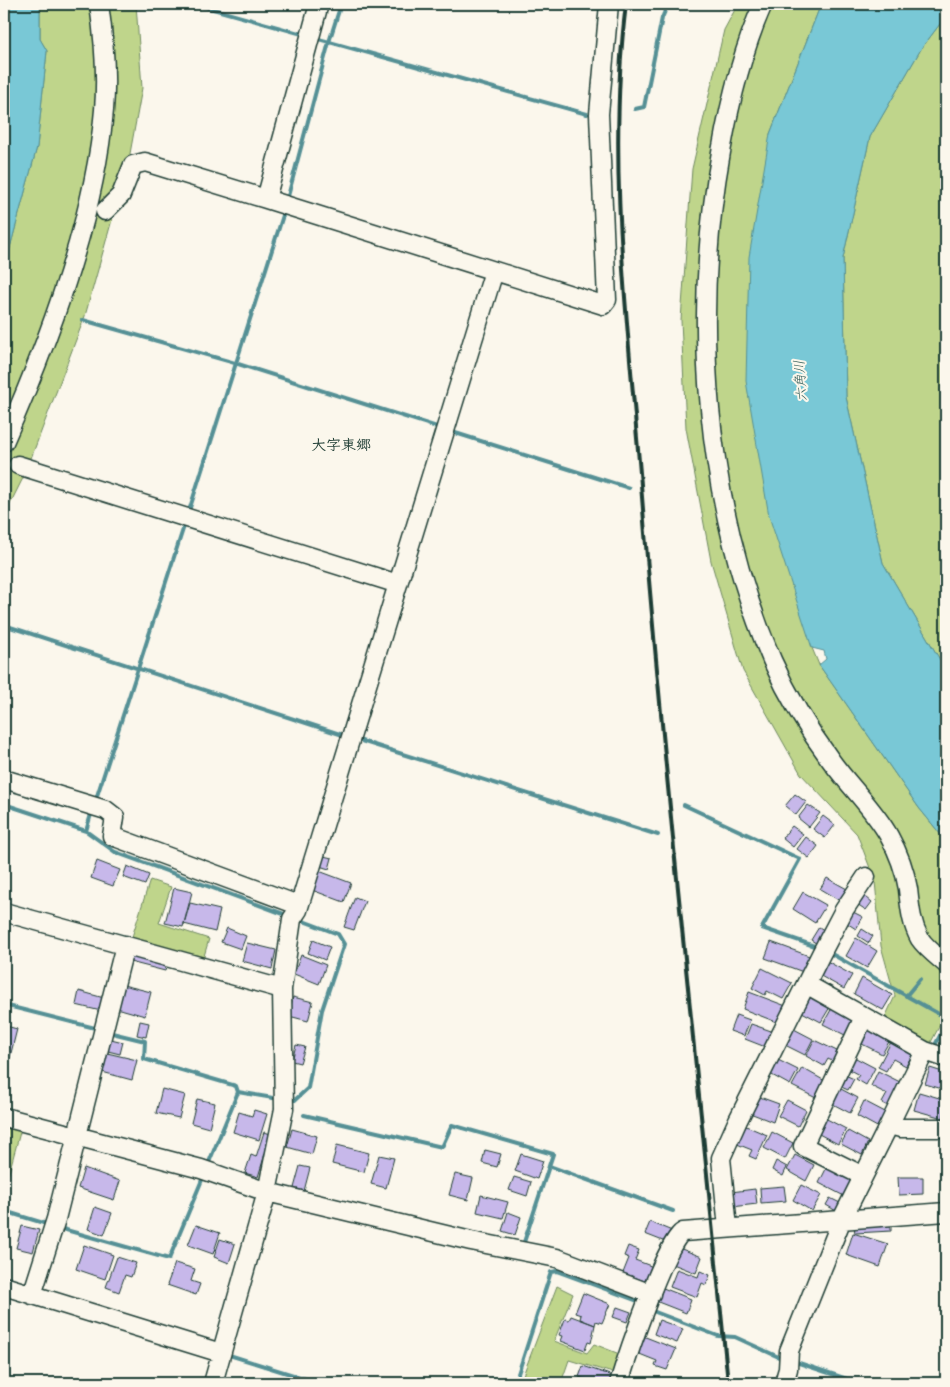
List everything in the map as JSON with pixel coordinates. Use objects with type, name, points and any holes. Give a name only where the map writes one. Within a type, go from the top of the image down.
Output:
[{"type":"street","points":[[4,442],[21,403],[66,281],[88,207],[99,157],[104,108],[105,50],[99,4]]},
{"type":"street","points":[[270,200],[319,4]]},
{"type":"street","points":[[105,211],[121,195],[133,165],[145,162],[603,305],[607,300],[599,114],[609,4]]},
{"type":"street","points":[[763,4],[753,27],[730,101],[716,184],[705,299],[706,366],[725,510],[746,588],[772,660],[802,719],[832,763],[889,836],[903,870],[910,912],[921,941],[946,964]]},
{"type":"street","points":[[213,1383],[267,1192],[284,1108],[282,989],[296,911],[494,271]]},
{"type":"street","points":[[18,465],[179,513],[398,584]]},
{"type":"street","points":[[4,779],[98,809],[115,817],[112,836],[296,911]]},
{"type":"street","points":[[728,1228],[721,1158],[823,950],[844,910],[866,877]]},
{"type":"street","points":[[4,912],[282,989]]},
{"type":"street","points":[[32,1295],[55,1225],[102,1030],[125,945]]},
{"type":"street","points":[[786,1376],[789,1351],[848,1219],[863,1176],[934,1055],[806,984]]},
{"type":"street","points":[[863,1176],[803,1146],[864,1017]]},
{"type":"street","points":[[4,1117],[208,1171],[267,1192],[471,1241],[557,1258],[647,1303]]},
{"type":"street","points":[[894,1126],[946,1128]]},
{"type":"street","points":[[619,1383],[647,1303],[678,1234],[728,1228],[946,1212]]},
{"type":"street","points":[[4,1286],[221,1353]]},
{"type":"green space","points":[[40,4],[136,4],[142,88],[129,159],[85,316],[25,474],[4,516],[4,270],[37,147],[47,51],[40,39]]},
{"type":"green space","points":[[738,4],[821,4],[770,134],[812,648],[819,665],[919,808],[946,841],[946,1021],[942,1021],[929,1046],[883,1022],[895,996],[881,946],[875,881],[857,834],[801,774],[743,671],[711,561],[686,428],[681,320],[692,169],[724,30]]},
{"type":"green space","points":[[946,16],[946,670],[883,563],[846,397],[843,258],[870,137],[921,49]]},
{"type":"green space","points":[[150,880],[171,887],[159,923],[209,939],[202,963],[131,940]]},
{"type":"green space","points":[[4,1120],[22,1125],[4,1191]]},
{"type":"green space","points":[[557,1286],[573,1294],[554,1341],[587,1353],[594,1344],[622,1355],[616,1374],[569,1360],[561,1383],[520,1383]]},
{"type":"water","points":[[4,4],[40,4],[40,39],[47,51],[37,147],[4,270]]},
{"type":"water","name":"六角川","points":[[821,4],[946,4],[946,16],[921,49],[870,137],[843,258],[846,397],[883,563],[946,670],[946,841],[919,808],[819,665],[826,659],[824,651],[812,648],[769,516],[746,381],[749,257],[770,134]]},
{"type":"building","points":[[795,794],[806,802],[796,815],[785,806]]},
{"type":"building","points":[[808,805],[820,813],[809,827],[798,818]]},
{"type":"building","points":[[823,816],[835,825],[825,838],[813,829]]},
{"type":"building","points":[[792,826],[803,834],[793,847],[782,838]]},
{"type":"building","points":[[806,837],[818,846],[809,858],[797,849]]},
{"type":"building","points":[[319,855],[332,858],[329,869],[316,865]]},
{"type":"building","points":[[97,861],[120,870],[113,886],[91,878]]},
{"type":"building","points":[[127,866],[149,875],[145,885],[123,877]]},
{"type":"building","points":[[319,871],[351,883],[344,902],[312,890]]},
{"type":"building","points":[[827,878],[847,889],[840,901],[820,889]]},
{"type":"building","points":[[174,888],[192,892],[183,927],[165,923]]},
{"type":"building","points":[[803,892],[826,905],[815,923],[793,909]]},
{"type":"building","points":[[861,893],[872,902],[866,910],[854,902]]},
{"type":"building","points":[[355,897],[365,901],[354,930],[344,927]]},
{"type":"building","points":[[190,903],[220,910],[215,932],[184,924]]},
{"type":"building","points":[[851,911],[863,917],[856,929],[845,922]]},
{"type":"building","points":[[819,927],[827,932],[819,945],[811,940]]},
{"type":"building","points":[[227,928],[246,936],[241,949],[221,942]]},
{"type":"building","points":[[862,929],[873,936],[869,943],[858,936]]},
{"type":"building","points":[[856,938],[877,951],[867,968],[846,956]]},
{"type":"building","points":[[313,940],[330,947],[325,960],[308,953]]},
{"type":"building","points":[[771,942],[812,957],[806,973],[765,958]]},
{"type":"building","points":[[247,943],[276,950],[272,969],[242,961]]},
{"type":"building","points":[[128,951],[168,961],[165,971],[126,961]]},
{"type":"building","points":[[301,955],[326,965],[319,984],[294,974]]},
{"type":"building","points":[[825,960],[852,975],[844,989],[817,974]]},
{"type":"building","points":[[762,968],[792,983],[783,999],[767,991],[765,995],[752,988]]},
{"type":"building","points":[[862,978],[892,995],[883,1010],[854,994]]},
{"type":"building","points":[[123,985],[151,992],[145,1016],[117,1008]]},
{"type":"building","points":[[79,991],[104,998],[101,1011],[76,1005]]},
{"type":"building","points":[[749,992],[786,1006],[779,1023],[743,1009]]},
{"type":"building","points":[[293,997],[313,1002],[308,1021],[289,1016]]},
{"type":"building","points":[[810,997],[830,1007],[821,1022],[802,1012]]},
{"type":"building","points":[[832,1008],[853,1019],[845,1035],[823,1024]]},
{"type":"building","points":[[736,1015],[750,1020],[744,1036],[730,1031]]},
{"type":"building","points":[[140,1021],[149,1023],[146,1037],[137,1035]]},
{"type":"building","points":[[751,1024],[774,1032],[768,1048],[745,1039]]},
{"type":"building","points":[[6,1026],[17,1029],[4,1081],[4,1036]]},
{"type":"building","points":[[792,1028],[813,1039],[805,1055],[783,1044]]},
{"type":"building","points":[[869,1029],[890,1040],[882,1054],[862,1044]]},
{"type":"building","points":[[107,1038],[123,1042],[120,1054],[104,1050]]},
{"type":"building","points":[[814,1040],[839,1052],[834,1062],[828,1059],[824,1066],[806,1056]]},
{"type":"building","points":[[891,1042],[913,1053],[906,1066],[893,1059],[886,1071],[878,1067]]},
{"type":"building","points":[[296,1045],[305,1047],[300,1063],[292,1061]]},
{"type":"building","points":[[107,1053],[137,1060],[132,1080],[102,1072]]},
{"type":"building","points":[[854,1057],[875,1068],[866,1085],[856,1079],[859,1075],[848,1069]]},
{"type":"building","points":[[778,1060],[798,1070],[790,1085],[770,1074]]},
{"type":"building","points":[[802,1068],[825,1081],[816,1098],[792,1086]]},
{"type":"building","points":[[930,1068],[946,1073],[946,1090],[925,1084]]},
{"type":"building","points":[[878,1071],[902,1083],[890,1107],[882,1103],[887,1094],[871,1086]]},
{"type":"building","points":[[843,1074],[854,1079],[848,1090],[837,1085]]},
{"type":"building","points":[[839,1088],[858,1098],[850,1113],[831,1103]]},
{"type":"building","points":[[162,1089],[185,1095],[179,1118],[156,1113]]},
{"type":"building","points":[[919,1092],[946,1100],[943,1118],[914,1110]]},
{"type":"building","points":[[757,1096],[779,1104],[773,1122],[750,1113]]},
{"type":"building","points":[[197,1099],[215,1103],[209,1128],[191,1123]]},
{"type":"building","points":[[787,1100],[806,1110],[798,1126],[778,1116]]},
{"type":"building","points":[[864,1101],[887,1113],[879,1128],[857,1116]]},
{"type":"building","points":[[254,1110],[267,1114],[259,1140],[233,1132],[239,1112],[252,1116]]},
{"type":"building","points":[[823,1117],[846,1129],[838,1144],[815,1132]]},
{"type":"building","points":[[746,1126],[767,1135],[756,1159],[749,1156],[752,1150],[737,1144]]},
{"type":"building","points":[[292,1129],[317,1136],[312,1154],[287,1147]]},
{"type":"building","points":[[848,1131],[868,1142],[862,1155],[841,1144]]},
{"type":"building","points":[[264,1132],[271,1134],[258,1177],[245,1173],[251,1155],[256,1157]]},
{"type":"building","points":[[772,1132],[793,1143],[785,1159],[764,1148]]},
{"type":"building","points":[[337,1145],[369,1153],[364,1172],[332,1164]]},
{"type":"building","points":[[485,1150],[501,1154],[497,1167],[482,1163]]},
{"type":"building","points":[[521,1154],[543,1161],[537,1179],[515,1171]]},
{"type":"building","points":[[379,1155],[394,1158],[386,1188],[371,1184]]},
{"type":"building","points":[[795,1155],[814,1165],[806,1181],[787,1170]]},
{"type":"building","points":[[776,1161],[787,1167],[783,1176],[772,1170]]},
{"type":"building","points":[[300,1166],[310,1168],[304,1191],[294,1188]]},
{"type":"building","points":[[827,1167],[854,1180],[846,1197],[819,1183]]},
{"type":"building","points":[[84,1168],[120,1181],[114,1200],[78,1188]]},
{"type":"building","points":[[455,1174],[473,1178],[468,1200],[449,1195]]},
{"type":"building","points":[[514,1177],[531,1182],[527,1196],[509,1190]]},
{"type":"building","points":[[898,1177],[923,1177],[923,1194],[899,1195]]},
{"type":"building","points":[[801,1185],[821,1195],[812,1211],[793,1200]]},
{"type":"building","points":[[784,1186],[786,1201],[761,1203],[760,1188]]},
{"type":"building","points":[[755,1189],[757,1204],[732,1207],[731,1192]]},
{"type":"building","points":[[481,1195],[508,1202],[503,1218],[477,1212]]},
{"type":"building","points":[[830,1198],[842,1204],[838,1212],[826,1205]]},
{"type":"building","points":[[95,1207],[112,1213],[104,1235],[88,1229]]},
{"type":"building","points":[[508,1212],[521,1217],[515,1235],[502,1231]]},
{"type":"building","points":[[650,1222],[672,1231],[668,1243],[645,1234]]},
{"type":"building","points":[[891,1224],[891,1231],[855,1233],[854,1226]]},
{"type":"building","points":[[196,1225],[220,1233],[213,1254],[188,1245]]},
{"type":"building","points":[[22,1226],[39,1230],[33,1252],[16,1248]]},
{"type":"building","points":[[853,1233],[888,1244],[880,1267],[846,1255]]},
{"type":"building","points":[[220,1239],[235,1244],[229,1263],[214,1257]]},
{"type":"building","points":[[84,1245],[113,1255],[105,1279],[76,1269]]},
{"type":"building","points":[[628,1246],[639,1250],[635,1260],[656,1268],[650,1283],[623,1273],[629,1258],[624,1256]]},
{"type":"building","points":[[679,1248],[702,1257],[696,1273],[673,1264]]},
{"type":"building","points":[[117,1257],[136,1263],[131,1277],[125,1275],[119,1292],[106,1287]]},
{"type":"building","points":[[175,1263],[195,1269],[191,1281],[200,1284],[196,1295],[167,1285]]},
{"type":"building","points":[[677,1269],[698,1277],[700,1271],[710,1275],[706,1285],[702,1283],[697,1297],[670,1287]]},
{"type":"building","points":[[663,1288],[691,1299],[686,1313],[658,1302]]},
{"type":"building","points":[[583,1293],[610,1304],[602,1323],[596,1321],[595,1325],[580,1319],[581,1315],[575,1313]]},
{"type":"building","points":[[617,1307],[631,1312],[627,1322],[613,1317]]},
{"type":"building","points":[[571,1316],[595,1325],[591,1343],[588,1342],[585,1350],[561,1341],[563,1336],[559,1335],[565,1319],[569,1320]]},
{"type":"building","points":[[659,1320],[683,1329],[677,1343],[654,1334]]},
{"type":"building","points":[[643,1336],[676,1349],[667,1370],[655,1366],[657,1361],[637,1353]]},
{"type":"building","points":[[583,1366],[616,1377],[614,1383],[588,1383],[589,1380],[579,1377]]},
{"type":"waterway","points":[[195,4],[306,35]]},
{"type":"waterway","points":[[287,200],[341,4]]},
{"type":"waterway","points":[[635,109],[644,107],[662,18],[668,4]]},
{"type":"waterway","points":[[315,38],[587,114]]},
{"type":"waterway","points":[[188,514],[285,209]]},
{"type":"waterway","points":[[83,320],[235,363],[440,428]]},
{"type":"waterway","points":[[449,431],[629,488]]},
{"type":"waterway","points":[[95,802],[185,523]]},
{"type":"waterway","points":[[4,625],[346,736]]},
{"type":"waterway","points":[[355,739],[658,835]]},
{"type":"waterway","points":[[4,804],[86,831],[115,852],[289,916]]},
{"type":"waterway","points":[[684,805],[800,859],[762,928],[820,948]]},
{"type":"waterway","points":[[86,831],[92,811]]},
{"type":"waterway","points":[[289,1099],[295,1100],[308,1088],[322,1010],[344,944],[338,934],[298,919]]},
{"type":"waterway","points":[[828,952],[946,1018]]},
{"type":"waterway","points":[[906,996],[920,979]]},
{"type":"waterway","points":[[4,1005],[99,1029]]},
{"type":"waterway","points":[[933,1049],[946,1024]]},
{"type":"waterway","points":[[108,1032],[145,1041],[144,1059],[236,1086],[238,1092]]},
{"type":"waterway","points":[[207,1167],[238,1092],[279,1099]]},
{"type":"waterway","points":[[304,1115],[442,1147],[452,1125],[553,1154],[549,1166],[673,1211]]},
{"type":"waterway","points":[[524,1242],[549,1166]]},
{"type":"waterway","points":[[59,1228],[169,1259],[204,1175]]},
{"type":"waterway","points":[[4,1211],[50,1225]]},
{"type":"waterway","points":[[515,1383],[551,1272],[557,1271],[641,1302]]},
{"type":"waterway","points":[[650,1310],[718,1336],[735,1337],[783,1359]]},
{"type":"waterway","points":[[226,1354],[319,1383]]},
{"type":"waterway","points":[[793,1361],[859,1383]]},
{"type":"waterway","points":[[930,1383],[946,1381]]},
{"type":"railway","points":[[626,4],[620,65],[618,127],[619,188],[626,312],[661,718],[728,1383]]},
{"type":"district","name":"大字東郷","points":[[341,445]]}]
